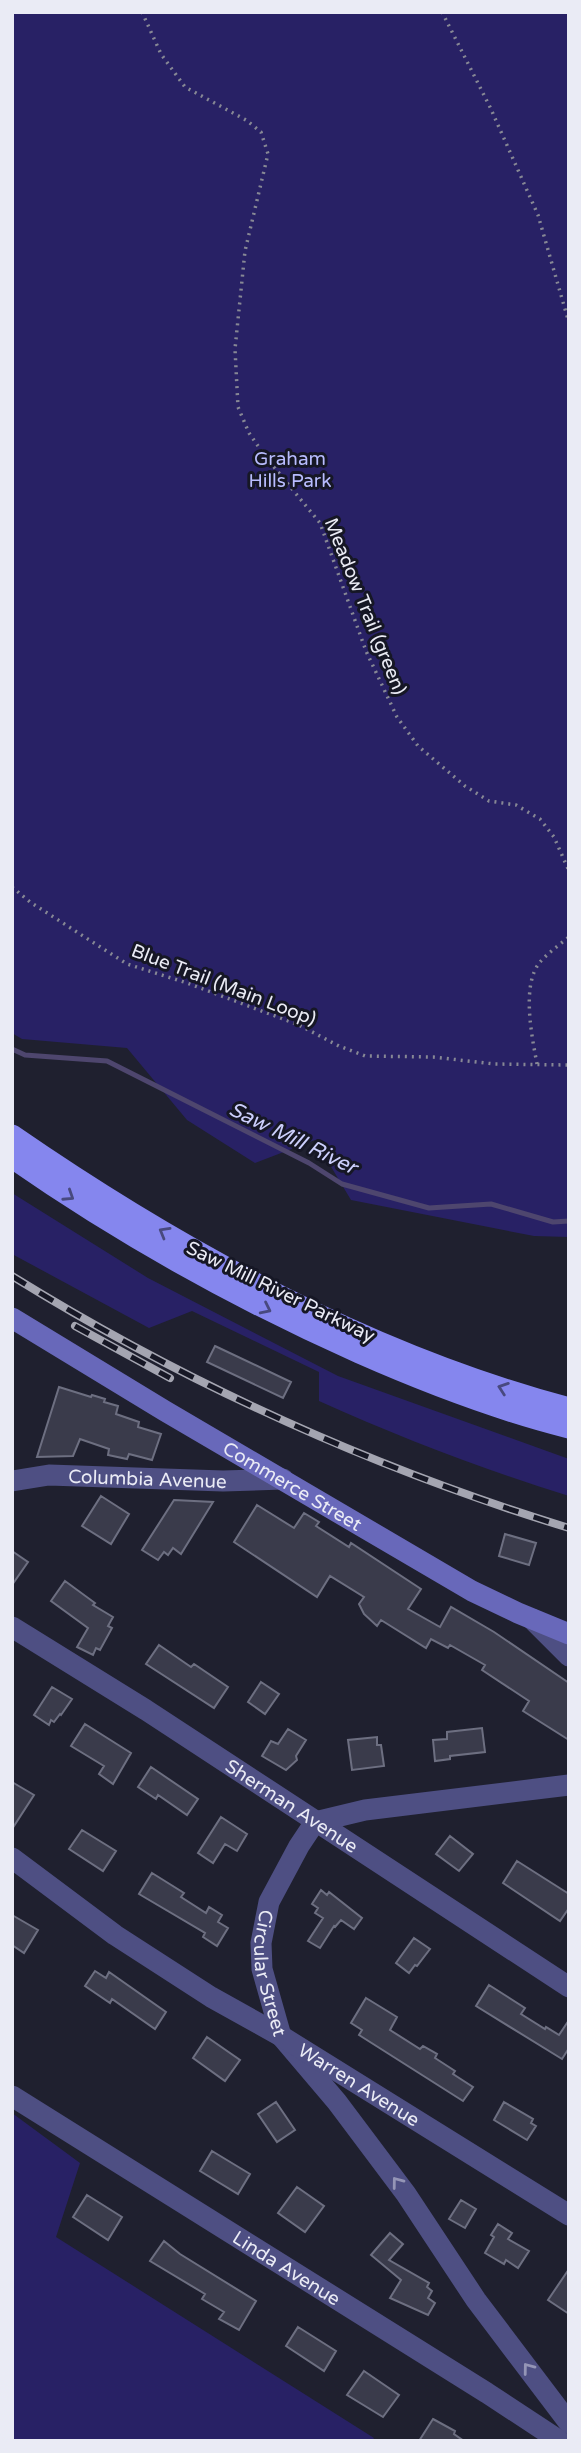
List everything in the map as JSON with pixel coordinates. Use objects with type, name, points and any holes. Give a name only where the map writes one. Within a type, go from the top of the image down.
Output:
[{"type":"highway","name":"Saw Mill River Parkway","points":[[12,1135],[141,1218],[222,1265],[287,1297],[450,1369],[569,1408]]},
{"type":"highway","name":"Saw Mill River Parkway","points":[[12,1158],[146,1244],[284,1318],[428,1381],[495,1406],[569,1428]]},
{"type":"main road","name":"Commerce Street","points":[[12,1318],[164,1411],[472,1591],[532,1619]]},
{"type":"main road","points":[[532,1619],[569,1634]]},
{"type":"street","name":"Columbia Avenue","points":[[12,1481],[50,1475],[223,1481],[283,1479]]},
{"type":"street","name":"Commerce Street","points":[[532,1619],[569,1656]]},
{"type":"street","name":"Sherman Avenue","points":[[12,1627],[146,1710],[569,1987]]},
{"type":"street","points":[[315,1822],[365,1810],[569,1785]]},
{"type":"street","name":"Circular Street","points":[[315,1822],[269,1902],[261,1943],[262,1969],[281,2036],[337,2102],[390,2173],[476,2300],[569,2423]]},
{"type":"street","name":"Warren Avenue","points":[[12,1858],[115,1935],[211,1997],[281,2036],[569,2215]]},
{"type":"street","name":"Linda Avenue","points":[[12,2096],[475,2385],[560,2441]]},
{"type":"path","name":"Meadow Trail (green)","points":[[142,12],[161,54],[185,87],[246,120],[261,132],[268,155],[244,251],[235,349],[238,407],[249,433],[320,523],[366,651],[397,717],[418,746],[465,786],[489,801],[516,805],[540,819],[554,837],[569,871]]},
{"type":"path","points":[[442,12],[490,107],[538,215],[569,323]]},
{"type":"path","name":"Blue Trail (Main Loop)","points":[[12,887],[30,902],[127,964],[187,983],[299,1025],[338,1046],[365,1056],[390,1054],[494,1064],[569,1065]]},
{"type":"path","points":[[537,1064],[529,1020],[532,979],[538,964],[569,937]]},
{"type":"green space","name":"Graham Hills Park","points":[[12,12],[569,12],[569,1237],[534,1236],[351,1200],[315,1140],[255,1163],[187,1120],[127,1048],[22,1039],[12,1033]]},
{"type":"green space","points":[[12,1193],[148,1278],[338,1376],[569,1459],[569,1496],[442,1452],[319,1401],[319,1372],[192,1311],[149,1328],[12,1254]]},
{"type":"green space","points":[[12,2113],[80,2163],[56,2237],[374,2438],[372,2441],[12,2441]]},
{"type":"building","points":[[215,1346],[291,1382],[283,1398],[207,1362]]},
{"type":"building","points":[[59,1387],[105,1399],[104,1402],[118,1406],[116,1414],[139,1422],[138,1427],[161,1434],[152,1460],[129,1454],[127,1459],[108,1455],[109,1449],[80,1439],[73,1456],[37,1457]]},
{"type":"building","points":[[101,1496],[129,1514],[111,1544],[82,1526]]},
{"type":"building","points":[[174,1500],[213,1502],[181,1554],[173,1548],[168,1555],[164,1552],[158,1560],[142,1550]]},
{"type":"building","points":[[257,1505],[294,1528],[304,1513],[319,1522],[316,1526],[349,1547],[351,1543],[421,1589],[408,1609],[440,1627],[451,1607],[494,1632],[569,1683],[569,1740],[523,1711],[529,1701],[482,1670],[485,1665],[450,1645],[448,1648],[431,1639],[426,1648],[381,1620],[377,1626],[364,1614],[359,1604],[364,1597],[330,1576],[317,1597],[234,1542]]},
{"type":"building","points":[[505,1534],[536,1543],[529,1565],[499,1556]]},
{"type":"building","points":[[12,1551],[28,1562],[12,1585]]},
{"type":"building","points":[[65,1581],[95,1603],[93,1605],[113,1617],[108,1626],[112,1628],[100,1650],[96,1648],[93,1655],[77,1647],[88,1628],[51,1601]]},
{"type":"building","points":[[159,1645],[191,1667],[194,1664],[228,1687],[214,1708],[146,1664]]},
{"type":"building","points":[[261,1682],[279,1694],[265,1714],[248,1702]]},
{"type":"building","points":[[52,1687],[72,1699],[61,1715],[54,1722],[51,1720],[49,1725],[34,1715]]},
{"type":"building","points":[[85,1724],[131,1753],[113,1784],[99,1774],[104,1766],[71,1746]]},
{"type":"building","points":[[482,1728],[485,1752],[450,1756],[450,1759],[435,1761],[433,1740],[447,1739],[447,1732]]},
{"type":"building","points":[[288,1729],[306,1740],[296,1756],[297,1760],[286,1770],[262,1756],[271,1741],[278,1744]]},
{"type":"building","points":[[377,1737],[384,1766],[352,1770],[348,1740]]},
{"type":"building","points":[[151,1767],[198,1799],[187,1815],[158,1795],[156,1799],[138,1787]]},
{"type":"building","points":[[12,1782],[34,1795],[12,1829]]},
{"type":"building","points":[[221,1817],[247,1834],[237,1851],[225,1844],[213,1863],[198,1853]]},
{"type":"building","points":[[82,1830],[116,1851],[103,1871],[69,1849]]},
{"type":"building","points":[[450,1836],[473,1854],[459,1871],[436,1854]]},
{"type":"building","points":[[517,1861],[569,1894],[569,1908],[560,1921],[503,1883]]},
{"type":"building","points":[[152,1873],[184,1893],[181,1897],[206,1913],[209,1907],[222,1915],[218,1922],[228,1928],[217,1946],[203,1937],[205,1933],[139,1894]]},
{"type":"building","points":[[321,1890],[327,1895],[329,1892],[362,1918],[354,1929],[341,1920],[320,1948],[308,1941],[323,1918],[315,1913],[318,1908],[312,1904]]},
{"type":"building","points":[[12,1915],[38,1930],[24,1953],[12,1945]]},
{"type":"building","points":[[414,1938],[430,1949],[409,1973],[396,1963]]},
{"type":"building","points":[[95,1971],[106,1978],[109,1972],[166,2012],[155,2029],[112,1999],[110,2003],[85,1986]]},
{"type":"building","points":[[489,1985],[525,2008],[521,2014],[545,2029],[546,2027],[559,2035],[569,2020],[569,2048],[562,2059],[476,2006]]},
{"type":"building","points":[[366,1998],[397,2017],[390,2030],[420,2049],[423,2046],[437,2054],[435,2058],[473,2087],[463,2101],[359,2035],[362,2030],[351,2023]]},
{"type":"building","points":[[207,2037],[240,2060],[225,2081],[193,2058]]},
{"type":"building","points":[[276,2102],[295,2130],[277,2142],[258,2114]]},
{"type":"building","points":[[504,2102],[533,2119],[531,2123],[536,2126],[527,2140],[494,2120]]},
{"type":"building","points":[[212,2151],[250,2174],[238,2194],[200,2171]]},
{"type":"building","points":[[297,2187],[324,2206],[305,2232],[278,2213]]},
{"type":"building","points":[[87,2195],[122,2217],[108,2240],[73,2217]]},
{"type":"building","points":[[461,2200],[476,2209],[465,2228],[449,2219]]},
{"type":"building","points":[[498,2224],[512,2233],[508,2239],[529,2251],[518,2268],[506,2260],[504,2264],[485,2253]]},
{"type":"building","points":[[390,2233],[403,2244],[389,2260],[429,2283],[427,2287],[432,2291],[428,2298],[435,2303],[428,2315],[390,2298],[401,2280],[371,2255]]},
{"type":"building","points":[[164,2241],[180,2254],[256,2301],[239,2330],[219,2319],[224,2312],[202,2299],[205,2294],[150,2261]]},
{"type":"building","points":[[569,2269],[569,2314],[548,2300]]},
{"type":"building","points":[[298,2327],[336,2351],[324,2371],[286,2346]]},
{"type":"building","points":[[364,2371],[399,2395],[383,2417],[347,2395]]},
{"type":"building","points":[[433,2419],[455,2431],[454,2434],[464,2441],[419,2441]]},
{"type":"waterway","name":"Saw Mill River","points":[[12,1049],[25,1055],[107,1061],[309,1163],[342,1184],[429,1208],[491,1204],[553,1222],[569,1221]]},
{"type":"railway","points":[[12,1276],[145,1352],[282,1420],[423,1478],[569,1528]]},
{"type":"railway","points":[[75,1326],[170,1378]]}]
